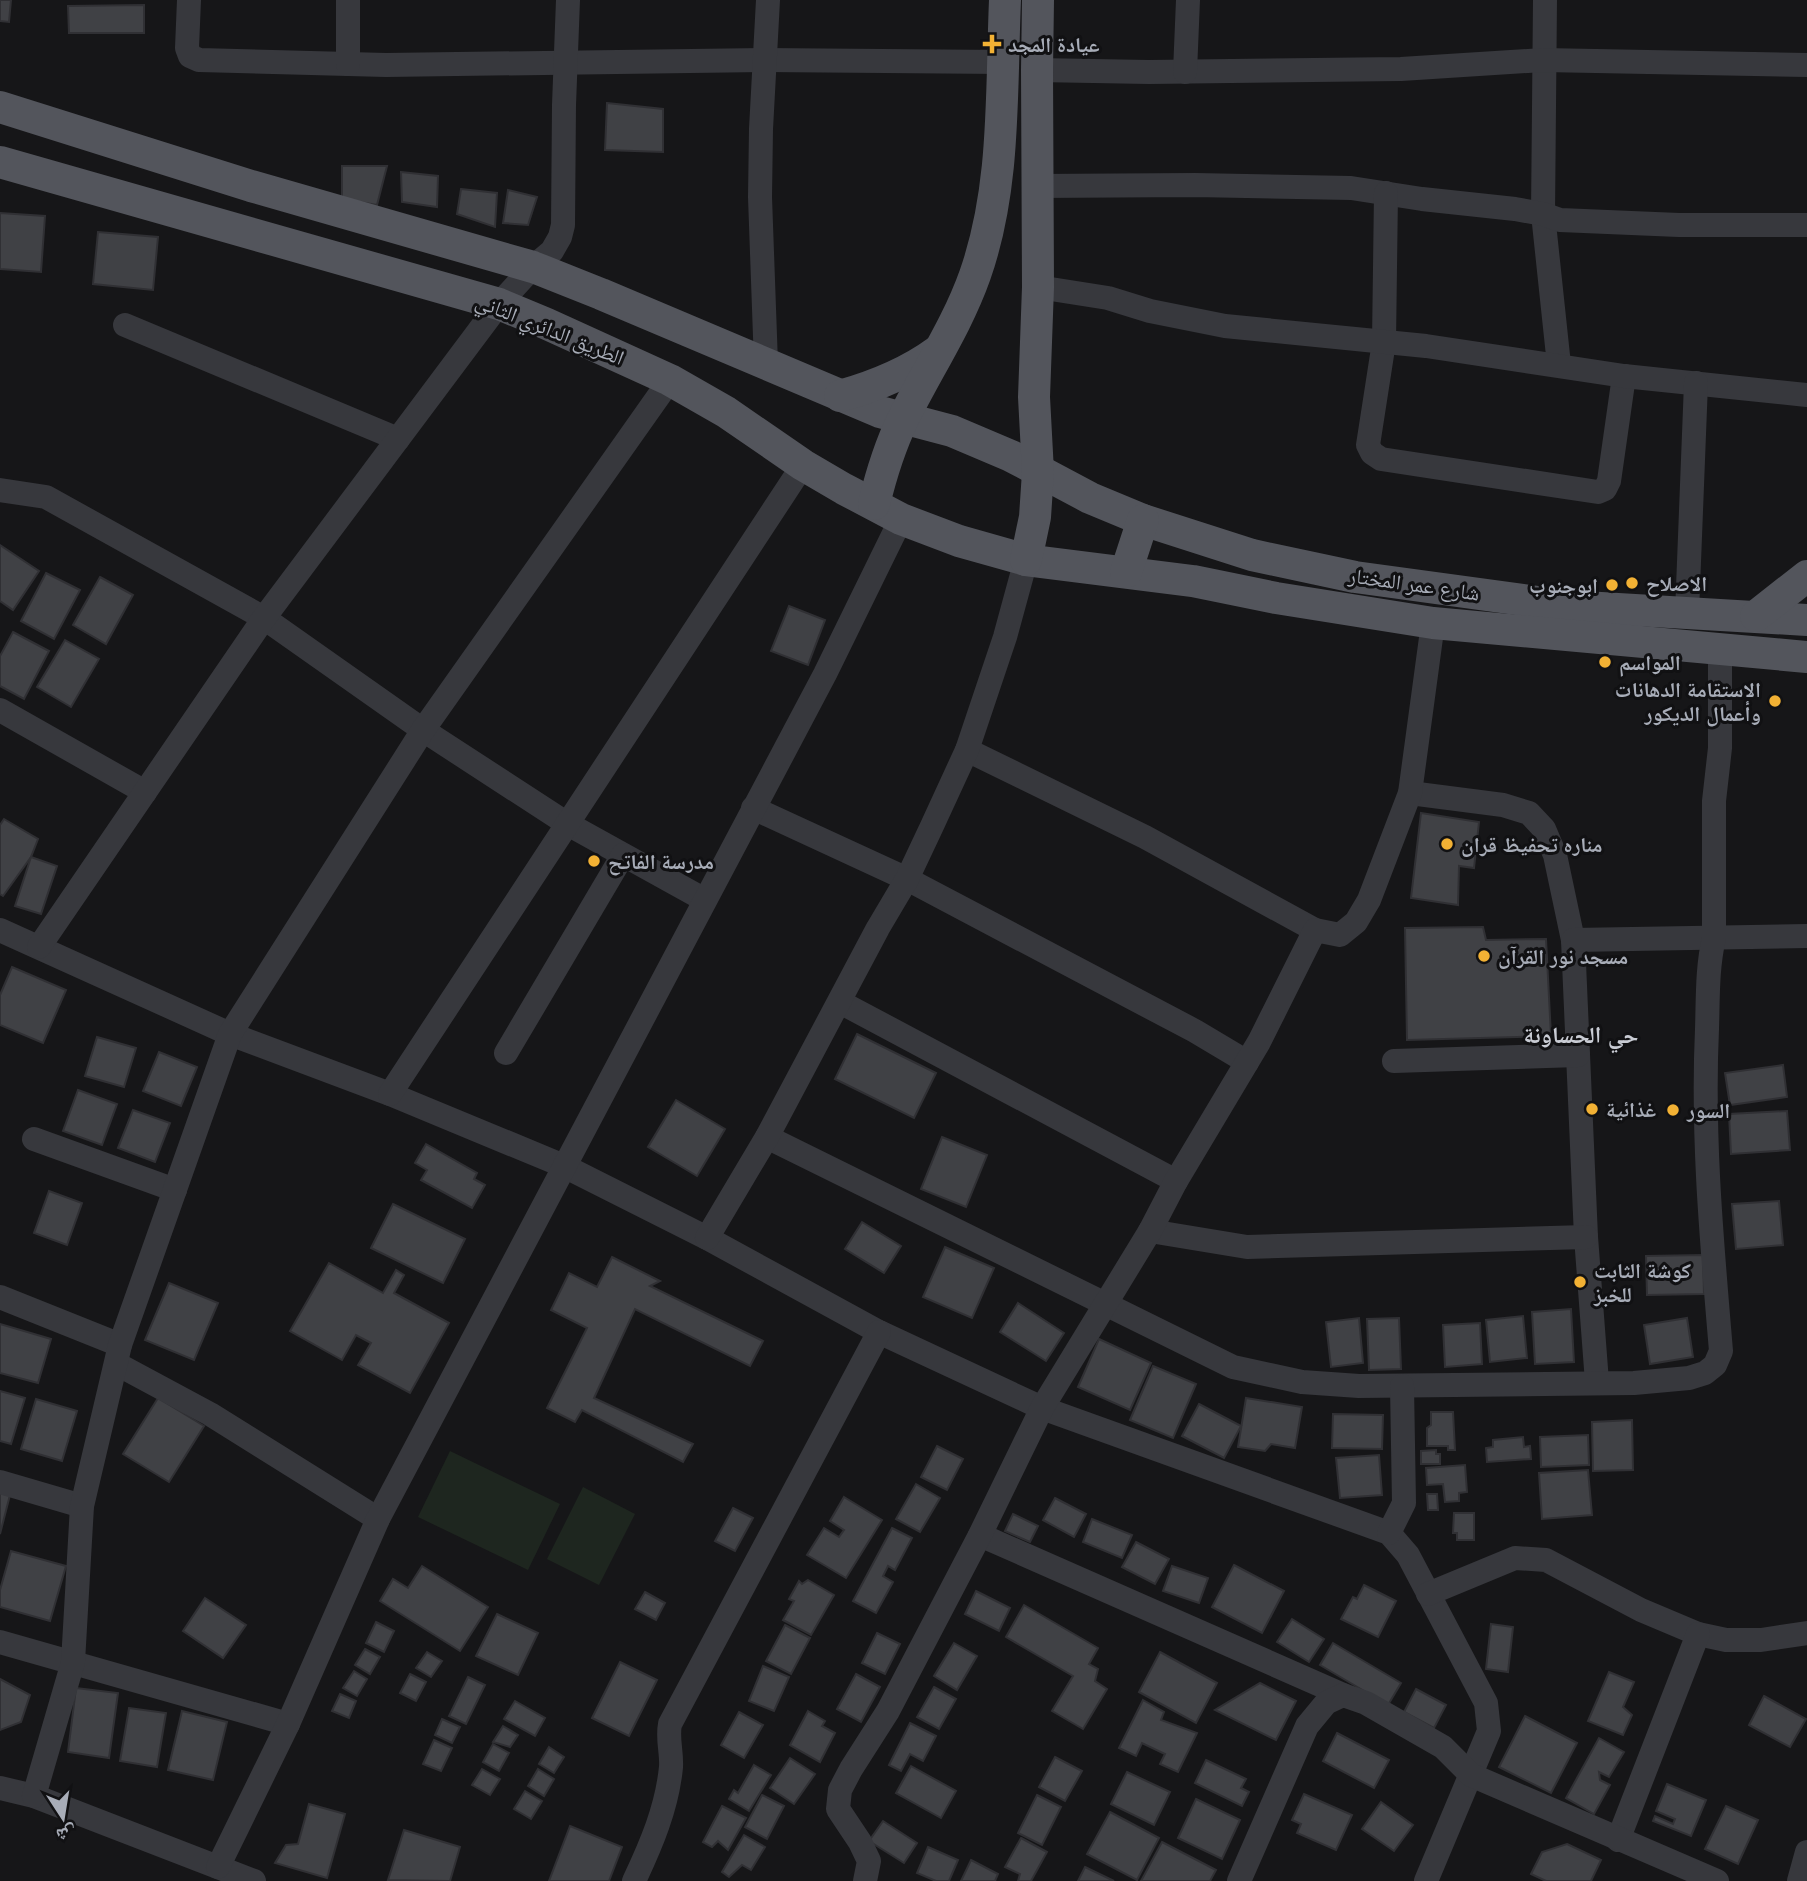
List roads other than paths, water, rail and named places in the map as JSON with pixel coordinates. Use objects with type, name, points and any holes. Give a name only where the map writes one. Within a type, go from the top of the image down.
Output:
[{"type":"main road","points":[[874,504],[886,460],[904,417],[942,348],[975,275],[995,197],[1005,0]]},
{"type":"main road","points":[[1026,560],[1035,517],[1038,472],[1034,397],[1038,287],[1038,0]]},
{"type":"main road","points":[[0,107],[251,186],[533,267],[880,412],[952,431],[982,443],[1038,472]]},
{"type":"main road","name":"الطريق الدائري الثاني","points":[[0,162],[499,304],[670,380],[726,412],[803,465],[901,519],[959,541],[1026,560]]},
{"type":"main road","points":[[840,396],[904,373],[942,348]]},
{"type":"main road","name":"شارع عمر المختار","points":[[1038,472],[1143,520],[1252,555],[1355,576],[1567,606],[1807,620]]},
{"type":"main road","points":[[1126,572],[1143,520]]},
{"type":"main road","name":"شارع عمر المختار","points":[[1026,560],[1193,581],[1276,598],[1433,623],[1807,657]]},
{"type":"main road","points":[[1756,616],[1807,576]]},
{"type":"street","points":[[189,0],[186,39],[188,53],[193,58],[348,64],[1003,62]]},
{"type":"street","points":[[348,0],[348,64]]},
{"type":"street","points":[[39,947],[264,618],[499,304],[533,267],[552,251],[560,237],[564,225],[568,0]]},
{"type":"street","points":[[766,364],[760,197],[768,0]]},
{"type":"street","points":[[1185,72],[1188,0]]},
{"type":"street","points":[[1545,0],[1543,214],[1559,365]]},
{"type":"street","points":[[1037,70],[1185,72],[1401,69],[1543,60],[1807,65]]},
{"type":"street","points":[[1037,186],[1351,188],[1543,214],[1560,220],[1807,225]]},
{"type":"street","points":[[1386,192],[1384,342],[1368,445],[1372,453],[1381,459],[1598,492],[1605,489],[1609,481],[1624,376]]},
{"type":"street","points":[[1038,287],[1108,298],[1161,313],[1225,326],[1384,342],[1624,376],[1807,395]]},
{"type":"street","points":[[125,325],[398,439]]},
{"type":"street","points":[[34,1796],[72,1662],[82,1506],[119,1354],[230,1034],[423,730],[670,380]]},
{"type":"street","points":[[1687,613],[1696,383]]},
{"type":"street","points":[[390,1094],[803,465]]},
{"type":"street","points":[[0,490],[46,497],[264,618],[423,730],[566,823],[705,900]]},
{"type":"street","points":[[218,1867],[288,1724],[378,1519],[825,674],[901,519]]},
{"type":"street","points":[[707,1238],[767,1137],[906,879],[967,750],[1005,637],[1026,560]]},
{"type":"street","points":[[967,750],[1145,837],[1315,930],[1340,935],[1356,922],[1369,900],[1410,793],[1433,623]]},
{"type":"street","points":[[767,1137],[1233,1367],[1302,1382],[1402,1387],[1634,1383],[1689,1378],[1705,1373],[1715,1365],[1721,1351],[1709,1214],[1705,1063],[1709,960],[1714,938],[1714,801],[1720,748],[1720,648]]},
{"type":"street","points":[[0,710],[145,792]]},
{"type":"street","points":[[1410,793],[1503,804],[1530,813],[1544,829],[1555,855],[1573,940],[1586,1237],[1597,1382]]},
{"type":"street","points":[[753,808],[906,879],[1195,1031],[1247,1062]]},
{"type":"street","points":[[506,1053],[623,855]]},
{"type":"street","points":[[0,930],[230,1034],[390,1094],[564,1166],[707,1238],[879,1332],[1042,1408],[1389,1533],[1408,1555],[1486,1703],[1489,1731],[1426,1881]]},
{"type":"street","points":[[865,1881],[869,1861],[838,1809],[840,1790],[888,1711],[981,1535],[1042,1408],[1150,1231],[1176,1181],[1247,1062],[1315,930]]},
{"type":"street","points":[[1573,940],[1807,936]]},
{"type":"street","points":[[840,1002],[1176,1181]]},
{"type":"street","points":[[1394,1061],[1578,1055]]},
{"type":"street","points":[[34,1139],[175,1191]]},
{"type":"street","points":[[1150,1231],[1247,1247],[1586,1237]]},
{"type":"street","points":[[0,1297],[119,1354],[378,1519]]},
{"type":"street","points":[[635,1881],[659,1826],[671,1765],[668,1733],[670,1724],[879,1332]]},
{"type":"street","points":[[1389,1533],[1404,1503],[1402,1387]]},
{"type":"street","points":[[0,1482],[82,1506]]},
{"type":"street","points":[[981,1535],[1366,1703],[1443,1747],[1471,1775],[1717,1881]]},
{"type":"street","points":[[1428,1594],[1514,1558],[1546,1560],[1641,1610],[1698,1634],[1726,1640],[1761,1640],[1807,1633]]},
{"type":"street","points":[[1618,1840],[1698,1634]]},
{"type":"street","points":[[0,1642],[288,1724]]},
{"type":"street","points":[[1239,1881],[1307,1727],[1326,1703],[1343,1695]]},
{"type":"street","points":[[0,1788],[34,1796],[254,1881]]},
{"type":"street","points":[[1799,1881],[1807,1852]]},
{"type":"place","name":"عيادة المجد","points":[[992,44]]},
{"type":"place","name":"الاصلاح","points":[[1632,583]]},
{"type":"place","name":"ابوجنوب","points":[[1612,585]]},
{"type":"place","name":"المواسم","points":[[1605,662]]},
{"type":"place","name":"الاستقامة الدهانات وأعمال الديكور","points":[[1775,701]]},
{"type":"place","name":"مناره تحفيظ قران","points":[[1447,844]]},
{"type":"place","name":"مدرسة الفاتح","points":[[594,861]]},
{"type":"place","name":"مسجد نور القرآن","points":[[1484,956]]},
{"type":"place","name":"غذائية","points":[[1592,1109]]},
{"type":"place","name":"السور","points":[[1673,1110]]},
{"type":"place","name":"كوشة الثابت للخبز","points":[[1580,1282]]},
{"type":"district","name":"حي الحساونة","points":[[1581,1035]]}]
